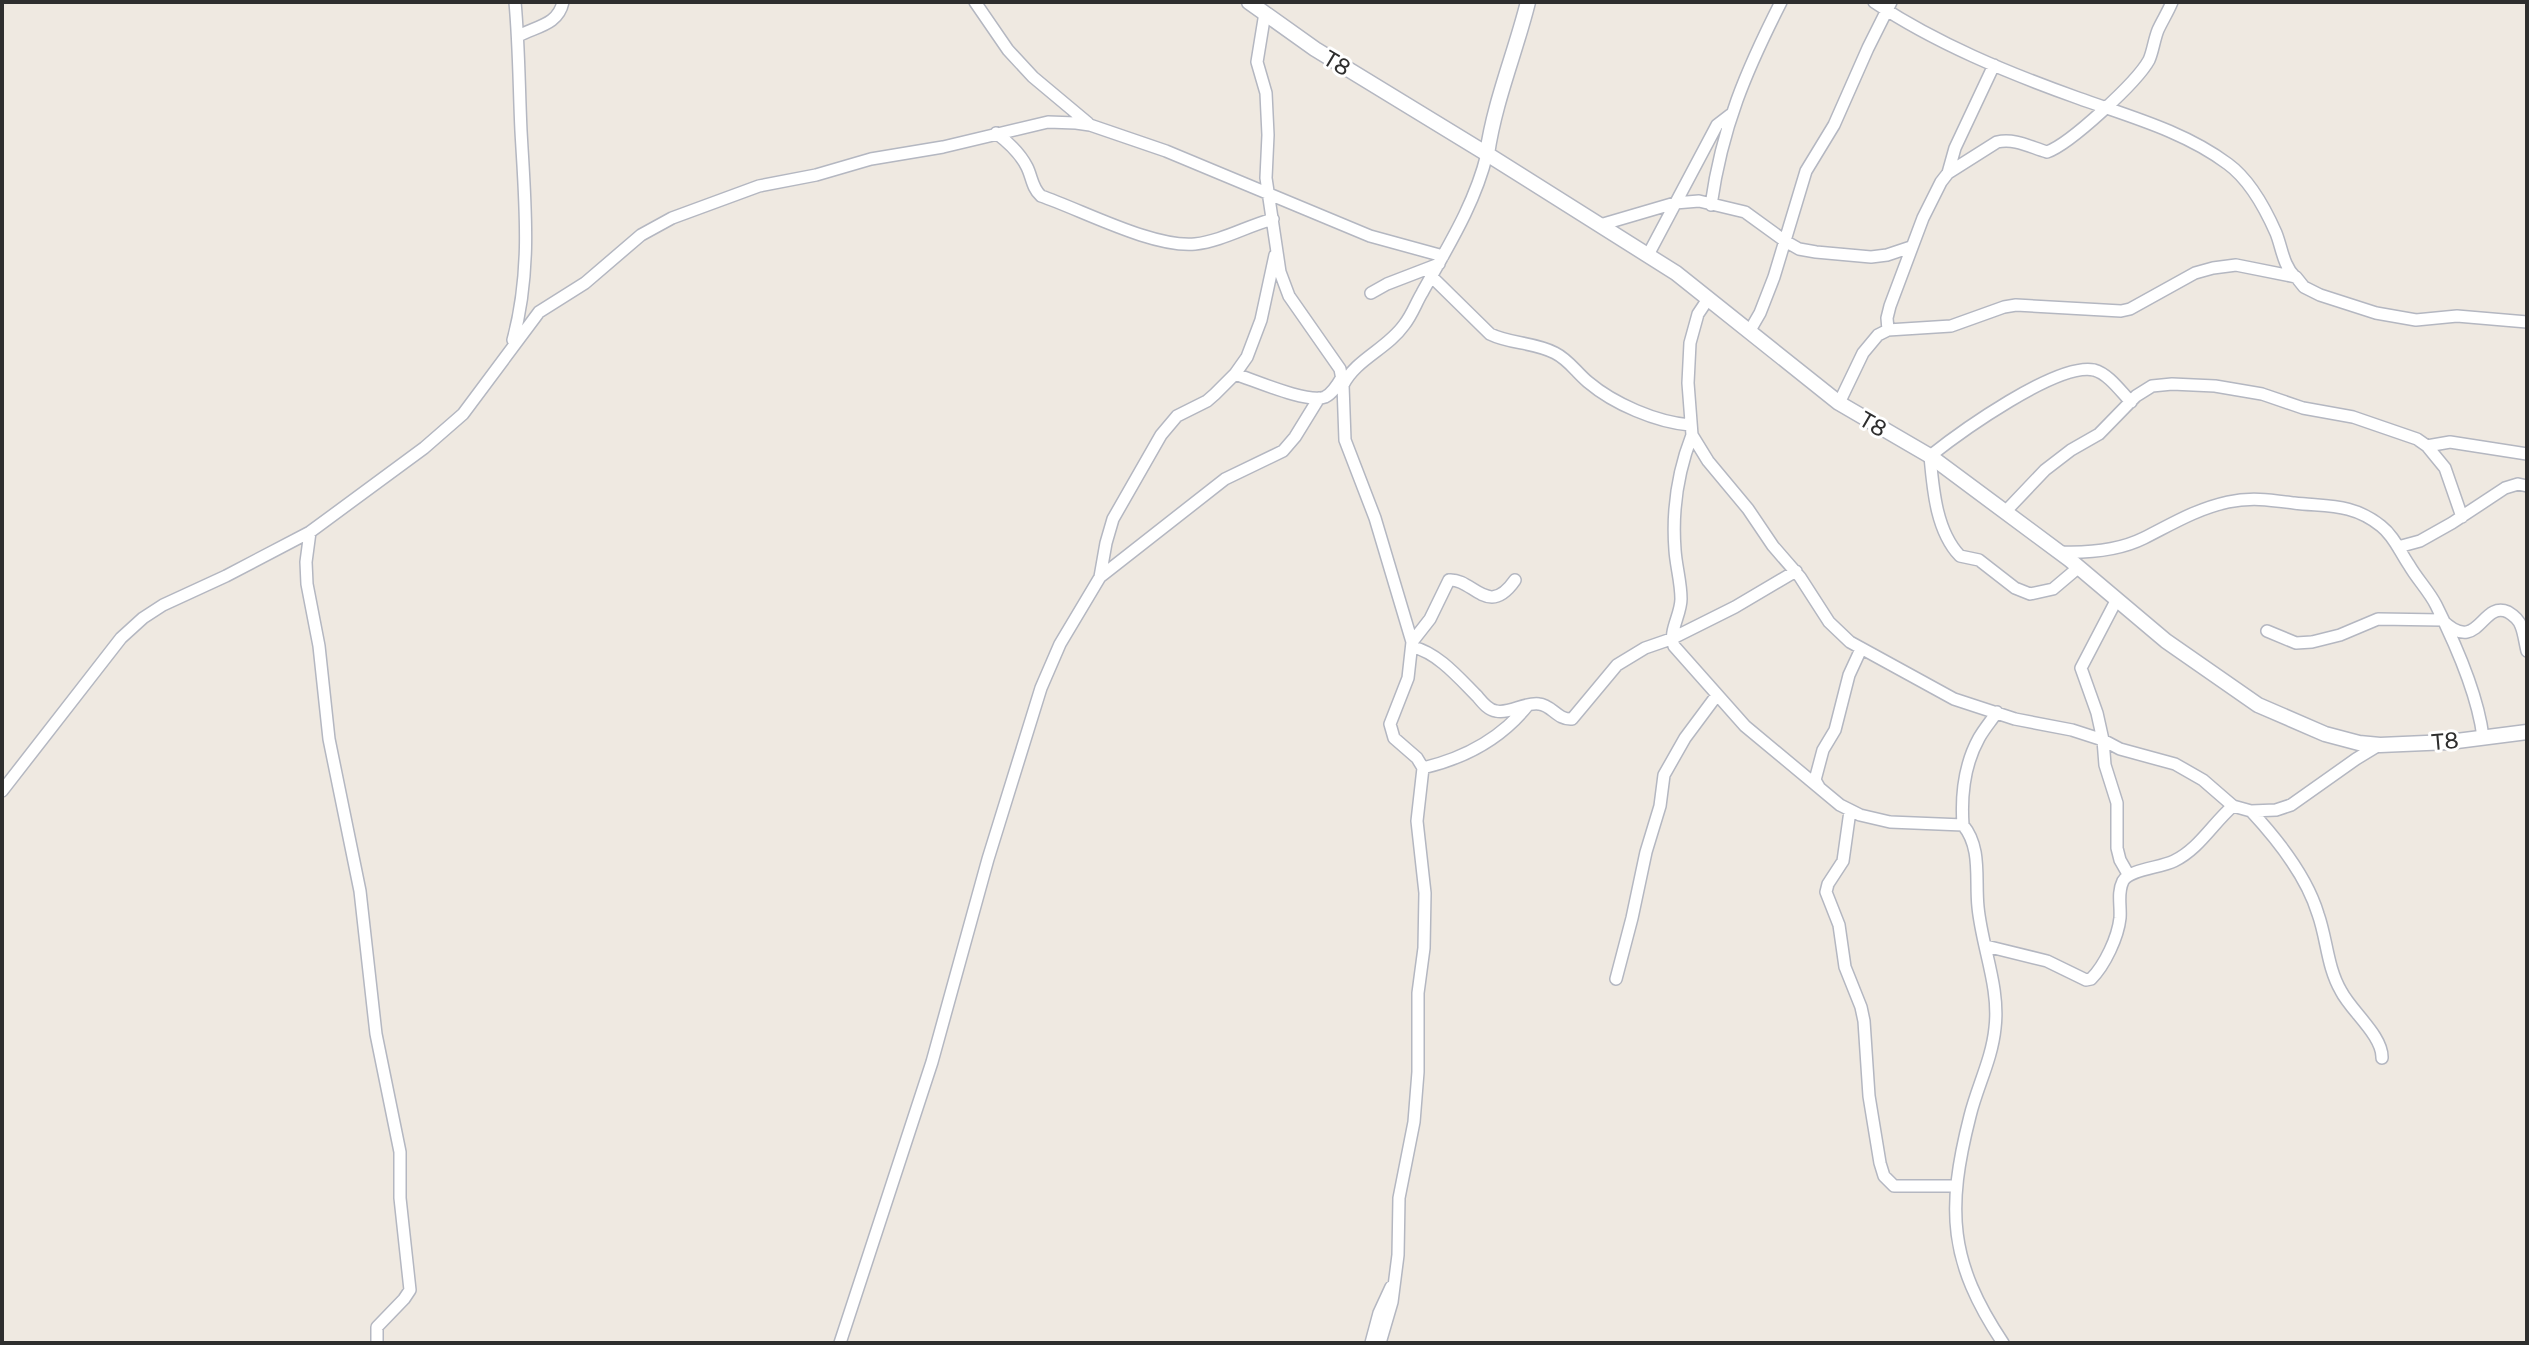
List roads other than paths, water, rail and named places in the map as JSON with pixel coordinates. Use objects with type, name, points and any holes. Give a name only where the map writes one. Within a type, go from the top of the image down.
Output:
[{"type":"street","points":[[510,351],[522,301],[527,247],[515,2]]},
{"type":"street","points":[[518,36],[552,22],[558,17],[563,2]]},
{"type":"street","points":[[975,2],[995,34],[1033,77],[1090,125]]},
{"type":"street","name":"T8","points":[[1249,2],[1315,49],[1648,255],[1839,403],[1930,456],[2060,552],[2195,662],[2258,705],[2325,734],[2359,743],[2449,742],[2527,732]]},
{"type":"street","points":[[1100,577],[1225,479],[1283,451],[1323,396],[1405,325],[1476,189],[1487,154],[1496,104],[1528,2]]},
{"type":"street","points":[[1711,205],[1730,115],[1748,67],[1781,2]]},
{"type":"street","points":[[1874,2],[1889,6],[1994,65],[2188,140],[2230,165],[2260,201],[2277,235],[2287,269],[2304,287],[2320,295],[2376,313],[2416,320],[2457,316],[2527,322]]},
{"type":"street","points":[[1948,173],[1997,142],[2006,140],[2051,151],[2106,108],[2149,60],[2157,33],[2172,2]]},
{"type":"street","points":[[1749,332],[1767,294],[1806,171],[1834,125],[1889,6]]},
{"type":"street","points":[[1265,13],[1257,62],[1267,100],[1266,178],[1280,272],[1285,289],[1338,364],[1343,381],[1345,440],[1375,518],[1412,644],[1408,678],[1393,714],[1391,731],[1423,768],[1417,811],[1425,912],[1418,993],[1418,1084],[1399,1198],[1392,1302],[1380,1343]]},
{"type":"street","points":[[1888,330],[1890,306],[1911,247],[1932,197],[1948,173],[1955,148],[1994,65]]},
{"type":"street","points":[[1648,255],[1717,125],[1730,115]]},
{"type":"street","points":[[2,791],[121,638],[143,618],[163,605],[310,532],[451,426],[478,396],[530,323],[546,306],[585,283],[631,242],[672,218],[759,186],[1048,122],[1090,125],[1166,151],[1370,236],[1441,260]]},
{"type":"street","points":[[996,133],[1011,145],[1026,164],[1035,190],[1041,196],[1128,230],[1166,241],[1192,244],[1273,219]]},
{"type":"street","points":[[1600,225],[1675,203],[1699,201],[1745,212],[1799,249],[1852,257],[1887,255],[1911,247]]},
{"type":"street","points":[[840,1343],[932,1062],[958,960],[1035,704],[1053,658],[1100,577],[1113,519],[1165,430],[1177,416],[1207,401],[1235,374],[1247,357],[1255,338],[1277,247]]},
{"type":"street","points":[[1371,293],[1441,260]]},
{"type":"street","points":[[1839,403],[1869,343],[1888,330],[1951,326],[2016,305],[2121,311],[2195,273],[2225,266],[2251,267],[2296,277]]},
{"type":"street","points":[[1432,277],[1490,334],[1556,353],[1593,386],[1647,416],[1691,430],[1708,461],[1796,571],[1829,622],[1861,649],[1937,691],[2015,719],[2072,730],[2120,749],[2189,770],[2233,806],[2251,811],[2276,810],[2291,805],[2380,745]]},
{"type":"street","points":[[1708,299],[1698,314],[1690,343],[1688,383],[1691,430],[1676,504],[1675,549],[1681,602],[1671,639],[1684,660],[1754,734],[1850,811],[1890,822],[1963,825]]},
{"type":"street","points":[[2079,567],[2053,589],[2030,594],[2015,588],[1979,560],[1960,556],[1944,531],[1933,493],[1930,456],[1989,412],[2045,383],[2078,371],[2096,370],[2131,402]]},
{"type":"street","points":[[1235,374],[1299,395],[1323,396],[1344,412]]},
{"type":"street","points":[[2005,512],[2052,464],[2099,434],[2136,396],[2159,384],[2229,388],[2262,394],[2303,408],[2353,417],[2417,439],[2445,468],[2462,517]]},
{"type":"street","points":[[2427,446],[2450,442],[2527,454]]},
{"type":"street","points":[[2398,547],[2420,541],[2513,484],[2527,484]]},
{"type":"street","points":[[2060,552],[2086,553],[2123,545],[2143,538],[2178,518],[2228,502],[2257,498],[2343,506],[2355,510],[2381,526],[2435,603],[2481,718],[2483,737]]},
{"type":"street","points":[[310,532],[307,584],[319,646],[329,739],[360,891],[376,1034],[400,1152],[400,1198],[410,1290],[377,1327],[377,1343]]},
{"type":"street","points":[[1412,644],[1434,657],[1492,710],[1506,711],[1528,704],[1540,704],[1560,717],[1572,719],[1611,669],[1645,648],[1671,639],[1735,607],[1796,571]]},
{"type":"street","points":[[1412,644],[1430,619],[1449,580],[1458,580],[1475,592],[1494,596],[1503,594],[1515,580]]},
{"type":"street","points":[[2117,599],[2081,668],[2097,713],[2105,765],[2117,803],[2117,848],[2128,874]]},
{"type":"street","points":[[2267,631],[2296,643],[2312,642],[2340,635],[2378,619],[2442,620],[2452,630],[2466,633],[2500,610],[2511,614],[2521,624],[2527,651]]},
{"type":"street","points":[[1820,788],[1815,780],[1823,750],[1835,730],[1849,675],[1861,649]]},
{"type":"street","points":[[1616,979],[1660,806],[1664,775],[1685,738],[1717,695]]},
{"type":"street","points":[[1423,768],[1474,751],[1500,733],[1528,704]]},
{"type":"street","points":[[1997,712],[1978,740],[1969,764],[1961,804],[1963,825],[1974,842],[1976,853],[1978,909],[1993,983],[1996,1027],[1970,1116],[1956,1186],[1957,1237],[1962,1262],[1976,1297],[2003,1343]]},
{"type":"street","points":[[2128,874],[2160,866],[2189,852],[2233,806]]},
{"type":"street","points":[[1850,811],[1843,861],[1826,892],[1839,925],[1845,967],[1864,1021],[1869,1096],[1880,1163],[1884,1176],[1894,1186],[1956,1186]]},
{"type":"street","points":[[2251,811],[2274,837],[2310,889],[2320,917],[2328,959],[2339,988],[2349,1006],[2380,1044],[2382,1058]]},
{"type":"street","points":[[1986,946],[2047,961],[2086,980],[2091,979],[2102,964],[2118,929],[2120,892],[2128,874]]},
{"type":"street","points":[[1371,1343],[1379,1313],[1394,1280]]}]
